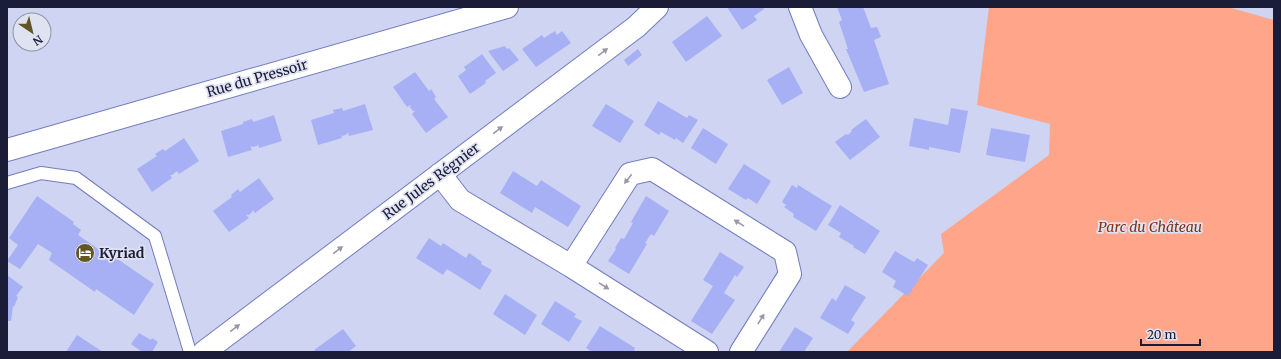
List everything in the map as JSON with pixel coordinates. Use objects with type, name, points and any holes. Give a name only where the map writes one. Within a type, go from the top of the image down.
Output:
[{"type":"street","name":"Rue du Pressoir","points":[[7,150],[507,7]]},
{"type":"street","name":"Rue Jules Régnier","points":[[204,352],[636,27],[657,7]]},
{"type":"street","points":[[800,7],[811,36],[840,87]]},
{"type":"street","points":[[571,266],[630,174],[652,169],[785,252],[790,274],[741,352]]},
{"type":"street","points":[[440,174],[460,200],[571,266],[707,352]]},
{"type":"lane","points":[[7,182],[41,173],[76,178],[156,236],[190,352]]},
{"type":"green space","name":"Parc du Château","points":[[989,7],[1228,7],[1274,20],[1274,352],[847,352],[944,253],[941,234],[1049,155],[1050,124],[977,105]]},
{"type":"building","points":[[727,7],[763,7],[764,9],[754,16],[757,20],[742,30]]},
{"type":"building","points":[[837,7],[863,7],[871,28],[877,27],[881,37],[874,40],[889,84],[864,92],[846,49],[848,49],[839,22],[842,20]]},
{"type":"building","points":[[707,16],[722,36],[686,62],[672,42]]},
{"type":"building","points":[[555,31],[557,35],[562,31],[571,43],[536,67],[522,49],[542,35],[544,38]]},
{"type":"building","points":[[505,46],[507,49],[509,48],[519,60],[503,71],[488,51]]},
{"type":"building","points":[[638,49],[642,55],[628,66],[624,60]]},
{"type":"building","points":[[482,54],[496,73],[485,81],[486,83],[470,94],[458,76],[466,70],[464,67]]},
{"type":"building","points":[[789,67],[803,93],[782,105],[767,80]]},
{"type":"building","points":[[415,72],[429,91],[431,89],[436,97],[434,99],[448,117],[426,133],[412,114],[415,111],[413,111],[410,107],[411,105],[407,107],[393,87]]},
{"type":"building","points":[[658,101],[687,118],[689,115],[698,120],[683,143],[676,138],[675,140],[661,132],[659,135],[644,125]]},
{"type":"building","points":[[365,104],[373,130],[349,136],[348,132],[343,136],[341,135],[342,138],[318,145],[311,120],[334,113],[333,110],[342,108],[343,111]]},
{"type":"building","points":[[606,104],[634,121],[620,143],[592,126]]},
{"type":"building","points":[[951,108],[968,111],[960,153],[929,147],[929,150],[909,146],[914,118],[948,125]]},
{"type":"building","points":[[274,115],[282,141],[259,148],[258,144],[257,146],[250,146],[252,150],[228,157],[221,131],[243,124],[243,122],[252,119],[253,122]]},
{"type":"building","points":[[866,119],[880,137],[850,160],[835,142],[846,134],[848,135],[852,131],[851,130]]},
{"type":"building","points":[[703,128],[728,144],[716,164],[691,148]]},
{"type":"building","points":[[991,128],[1030,135],[1025,162],[986,155]]},
{"type":"building","points":[[184,138],[199,161],[179,174],[177,171],[170,175],[172,178],[152,192],[137,169],[157,156],[155,154],[163,149],[165,151]]},
{"type":"building","points":[[744,164],[771,181],[757,204],[748,198],[746,200],[728,189]]},
{"type":"building","points":[[513,171],[537,186],[541,180],[581,206],[568,227],[535,207],[532,213],[500,193]]},
{"type":"building","points":[[259,178],[274,199],[255,213],[253,210],[249,215],[246,215],[249,218],[229,232],[213,211],[232,197],[231,195],[238,189],[240,192]]},
{"type":"building","points":[[792,185],[797,188],[798,185],[832,206],[816,231],[793,217],[794,214],[784,207],[786,205],[782,202]]},
{"type":"building","points":[[37,196],[74,222],[73,224],[81,230],[78,235],[114,260],[116,258],[154,284],[134,315],[96,289],[95,292],[49,260],[52,253],[38,244],[20,269],[7,261],[18,245],[9,238]]},
{"type":"building","points":[[646,196],[669,211],[654,236],[651,234],[645,243],[647,244],[629,274],[608,261],[621,238],[624,239],[633,223],[631,222]]},
{"type":"building","points":[[840,205],[880,231],[865,254],[839,237],[841,233],[828,225]]},
{"type":"building","points":[[429,238],[441,246],[443,243],[466,258],[469,253],[482,262],[481,264],[492,270],[480,290],[447,269],[443,275],[416,258]]},
{"type":"building","points":[[895,251],[914,262],[917,258],[928,265],[908,296],[893,287],[896,281],[882,272]]},
{"type":"building","points":[[720,252],[744,267],[737,277],[735,275],[724,293],[735,300],[712,334],[691,321],[713,286],[703,280]]},
{"type":"building","points":[[7,275],[23,287],[16,296],[18,297],[14,307],[13,306],[11,321],[7,321]]},
{"type":"building","points":[[845,285],[866,297],[851,320],[855,323],[848,334],[820,318],[832,298],[836,301]]},
{"type":"building","points":[[505,294],[537,315],[525,335],[493,314]]},
{"type":"building","points":[[555,301],[576,314],[574,317],[582,321],[569,342],[541,324]]},
{"type":"building","points":[[600,326],[635,348],[634,350],[637,352],[592,352],[586,348]]},
{"type":"building","points":[[795,327],[813,338],[804,352],[779,352]]},
{"type":"building","points":[[343,329],[356,346],[348,352],[316,352],[314,350]]},
{"type":"building","points":[[139,333],[158,342],[152,352],[142,352],[131,344]]},
{"type":"building","points":[[77,335],[103,352],[66,352]]},
{"type":"place","name":"Kyriad","points":[[85,253]]}]
